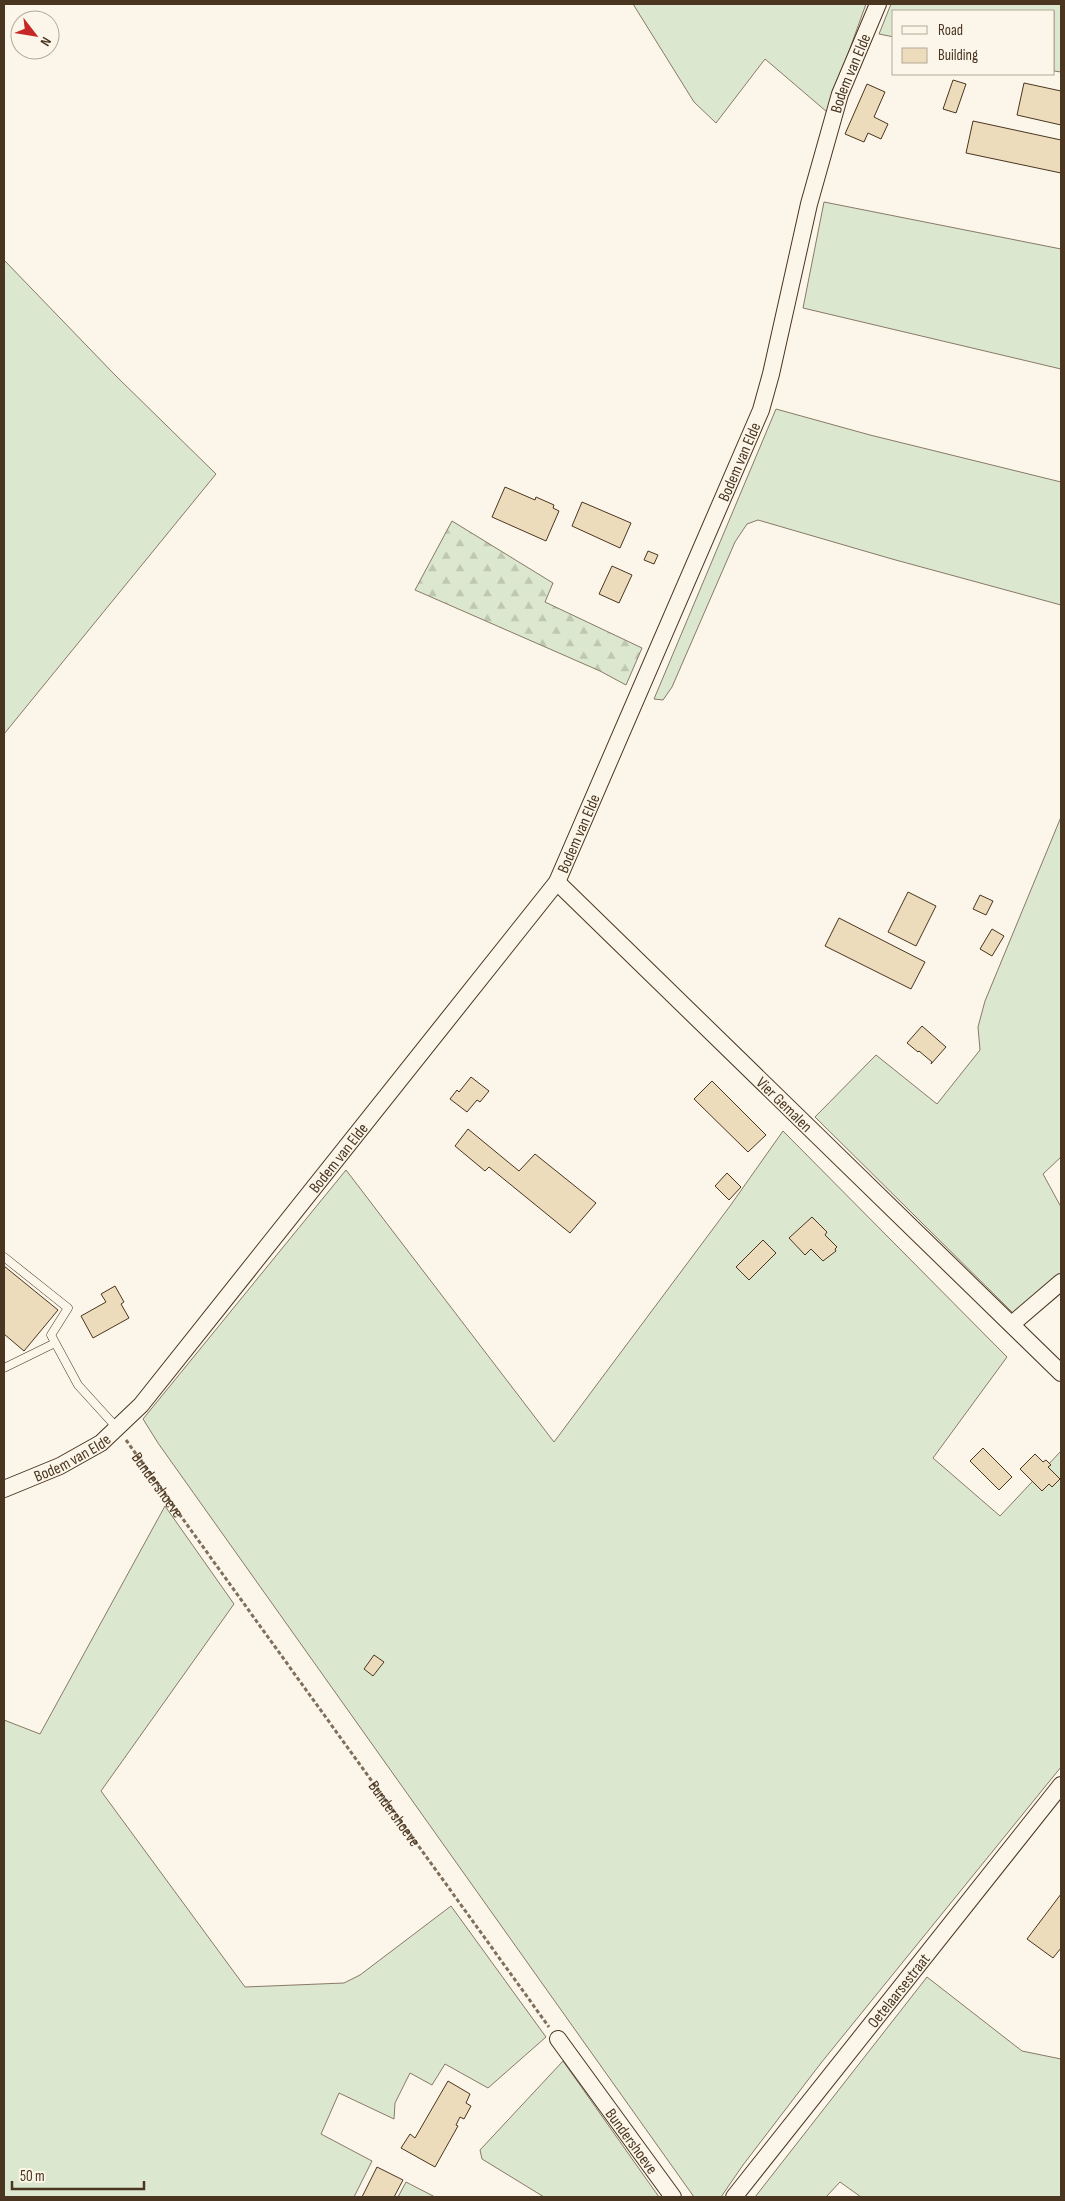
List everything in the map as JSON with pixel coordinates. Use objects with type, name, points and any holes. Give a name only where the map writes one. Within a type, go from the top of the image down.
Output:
[{"type":"street","name":"Bodem van Elde","points":[[4,1489],[60,1466],[101,1443],[118,1429],[148,1397],[557,882],[761,410],[771,374],[809,204],[840,94],[878,4]]},
{"type":"street","name":"Vier Gemalen","points":[[557,882],[1061,1373]]},
{"type":"street","points":[[1012,1324],[1061,1282]]},
{"type":"street","name":"Oetelaarsestraat","points":[[734,2197],[1061,1785]]},
{"type":"street","name":"Bundershoeve","points":[[558,2039],[673,2197]]},
{"type":"lane","points":[[4,1256],[68,1308],[51,1335],[78,1385],[118,1429]]},
{"type":"lane","points":[[4,1368],[55,1343]]},
{"type":"path","name":"Bundershoeve","points":[[118,1429],[558,2039]]},
{"type":"green space","points":[[633,4],[866,4],[827,112],[765,59],[716,123],[694,102]]},
{"type":"green space","points":[[891,4],[1061,4],[1061,72],[1055,71],[1055,10],[892,10],[892,37],[879,34]]},
{"type":"green space","points":[[824,202],[1061,249],[1061,369],[803,308]]},
{"type":"green space","points":[[4,260],[115,375],[216,474],[4,734]]},
{"type":"green space","points":[[776,409],[870,435],[1061,482],[1061,605],[758,520],[747,524],[735,542],[672,687],[663,700],[654,699]]},
{"type":"green space","points":[[452,521],[553,583],[545,602],[642,648],[626,685],[600,671],[415,590]]},
{"type":"green space","points":[[1061,817],[1061,1157],[1043,1174],[1061,1207],[1061,1274],[1014,1314],[815,1117],[876,1055],[937,1104],[980,1050],[978,1027],[985,1001]]},
{"type":"green space","points":[[783,1131],[1007,1357],[933,1458],[1000,1516],[1061,1451],[1061,1767],[821,2063],[743,2165],[721,2197],[694,2197],[158,1443],[143,1419],[346,1170],[554,1442],[730,1206]]},
{"type":"green space","points":[[165,1506],[234,1604],[101,1791],[245,1987],[344,1983],[360,1975],[451,1906],[546,2037],[488,2088],[445,2064],[432,2085],[410,2073],[395,2103],[394,2119],[339,2093],[321,2134],[372,2161],[354,2197],[4,2197],[4,1720],[40,1734]]},
{"type":"green space","points":[[927,1977],[1022,2051],[1061,2059],[1061,2197],[861,2197],[840,2182],[826,2197],[755,2197]]},
{"type":"green space","points":[[563,2061],[659,2197],[544,2197],[482,2159],[480,2150]]},
{"type":"green space","points":[[406,2182],[435,2197],[398,2197]]},
{"type":"building","points":[[953,80],[966,84],[956,113],[943,109]]},
{"type":"building","points":[[1024,83],[1061,91],[1061,125],[1017,115]]},
{"type":"building","points":[[867,84],[885,92],[874,117],[888,124],[881,139],[868,133],[864,142],[845,134]]},
{"type":"building","points":[[973,121],[1061,140],[1061,173],[966,153]]},
{"type":"building","points":[[505,487],[535,500],[536,497],[554,505],[553,508],[559,511],[546,541],[492,517]]},
{"type":"building","points":[[582,502],[631,523],[620,548],[572,526]]},
{"type":"building","points":[[648,551],[658,555],[654,564],[644,560]]},
{"type":"building","points":[[612,566],[632,575],[619,603],[599,594]]},
{"type":"building","points":[[908,892],[936,906],[916,946],[888,932]]},
{"type":"building","points":[[980,895],[993,901],[986,915],[973,909]]},
{"type":"building","points":[[839,918],[925,962],[911,989],[825,946]]},
{"type":"building","points":[[992,929],[1004,936],[992,956],[980,949]]},
{"type":"building","points":[[922,1026],[946,1047],[931,1064],[932,1062],[907,1043]]},
{"type":"building","points":[[471,1077],[489,1091],[480,1102],[477,1100],[467,1112],[450,1099],[457,1090],[459,1092]]},
{"type":"building","points":[[712,1081],[766,1135],[748,1152],[694,1099]]},
{"type":"building","points":[[468,1129],[519,1171],[535,1154],[596,1203],[570,1233],[489,1167],[485,1171],[455,1146]]},
{"type":"building","points":[[727,1173],[741,1187],[729,1200],[715,1186]]},
{"type":"building","points":[[812,1217],[827,1232],[825,1235],[837,1247],[836,1251],[823,1261],[811,1249],[805,1255],[789,1238]]},
{"type":"building","points":[[763,1240],[776,1253],[749,1280],[736,1267]]},
{"type":"building","points":[[4,1266],[58,1310],[24,1351],[4,1334]]},
{"type":"building","points":[[115,1286],[124,1302],[121,1304],[129,1318],[93,1338],[81,1316],[106,1302],[101,1294]]},
{"type":"building","points":[[983,1448],[1012,1477],[999,1490],[970,1461]]},
{"type":"building","points":[[1035,1454],[1043,1462],[1046,1460],[1051,1465],[1048,1467],[1060,1479],[1052,1487],[1049,1484],[1042,1491],[1020,1469]]},
{"type":"building","points":[[374,1655],[384,1662],[373,1676],[364,1669]]},
{"type":"building","points":[[1061,1894],[1061,1948],[1053,1958],[1027,1939]]},
{"type":"building","points":[[448,2081],[470,2094],[466,2103],[471,2106],[464,2119],[460,2117],[456,2125],[458,2126],[435,2167],[401,2148],[410,2134],[415,2138]]},
{"type":"building","points":[[377,2167],[403,2180],[394,2197],[362,2197]]}]
